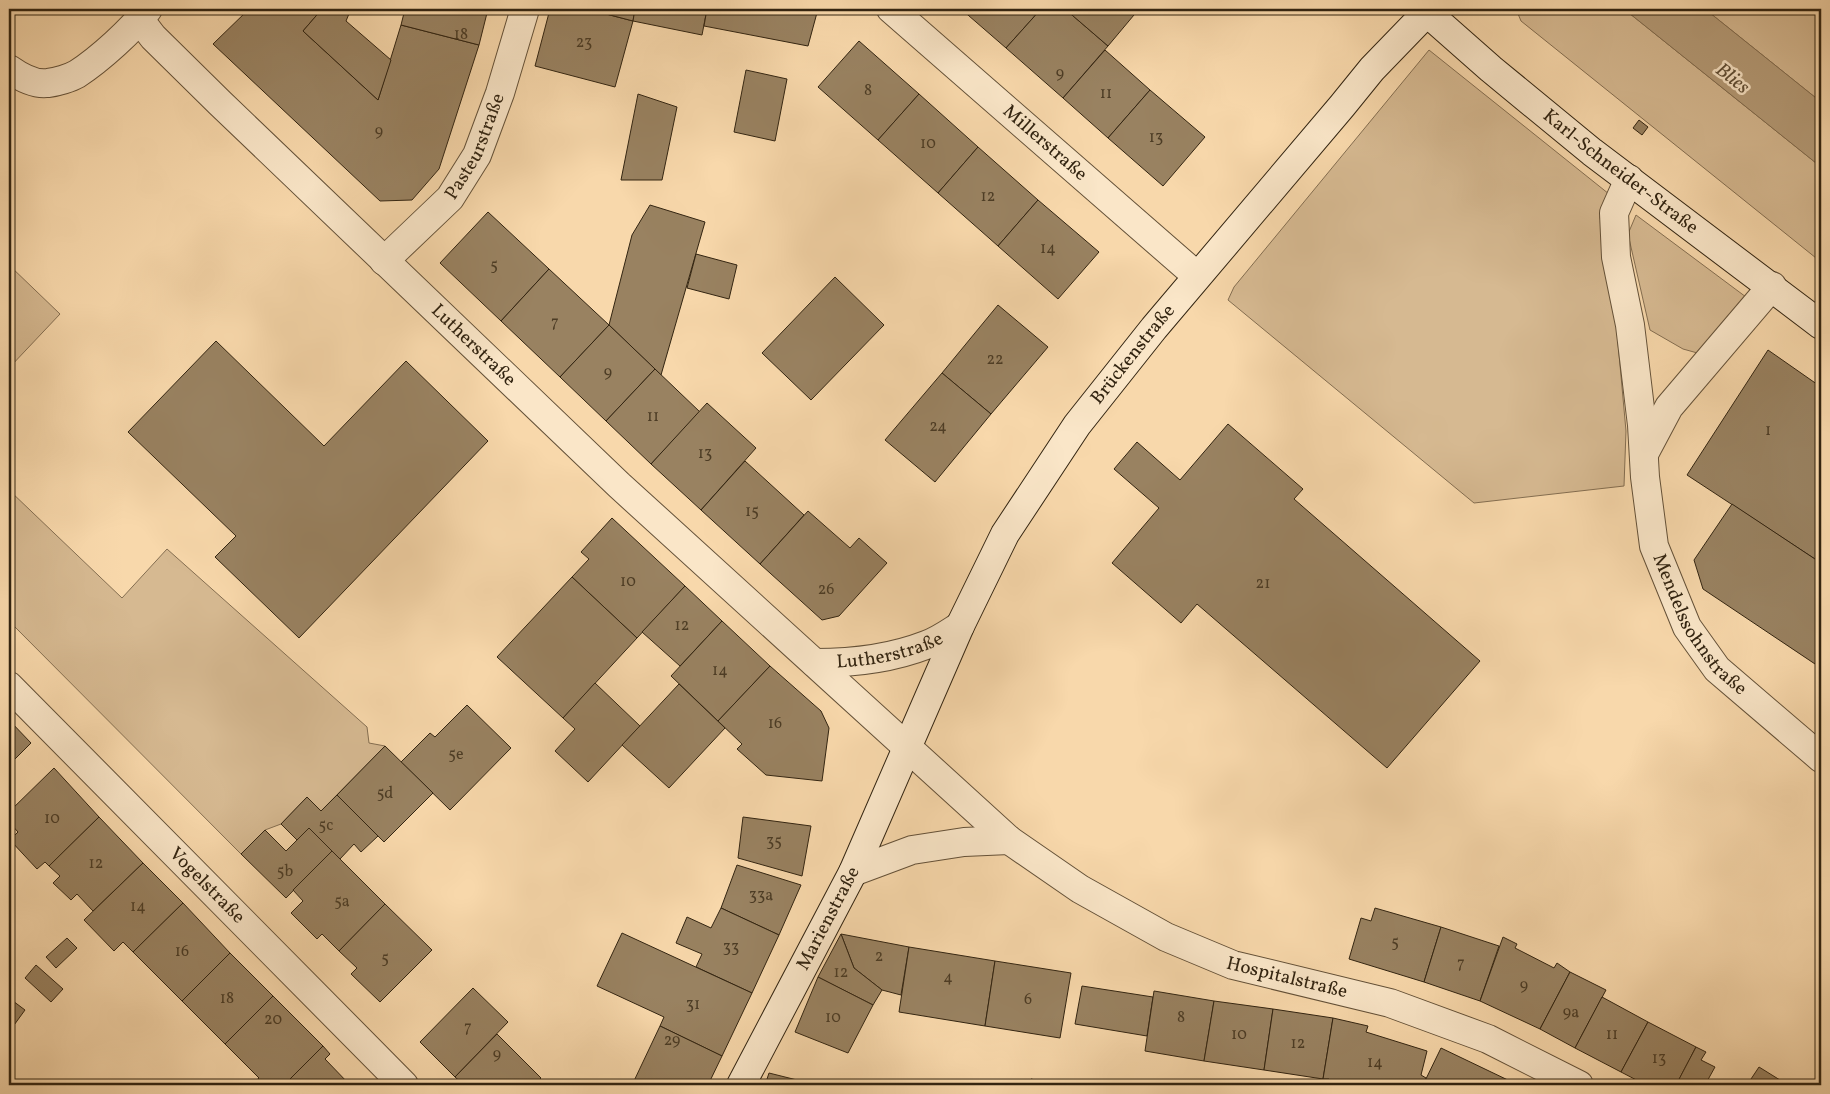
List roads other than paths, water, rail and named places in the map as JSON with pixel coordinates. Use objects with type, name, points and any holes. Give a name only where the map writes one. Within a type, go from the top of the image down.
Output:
[{"type":"street","name":"Pasteurstraße","points":[[384,261],[450,198],[477,155],[500,93],[525,9]]},
{"type":"street","name":"Millerstraße","points":[[891,9],[1197,276]]},
{"type":"street","name":"Brückenstraße","points":[[907,748],[960,626],[1005,534],[1077,425],[1197,276],[1372,69],[1427,10]]},
{"type":"street","name":"Karl-Schneider-Straße","points":[[1427,10],[1492,70],[1592,152],[1772,286],[1821,325]]},
{"type":"street","name":"Lutherstraße","points":[[144,14],[153,37],[384,261],[619,485],[907,748]]},
{"type":"street","points":[[9,69],[22,78],[46,84],[76,75],[109,49],[144,14]]},
{"type":"street","name":"Mendelssohnstraße","points":[[1629,179],[1614,213],[1616,257],[1630,325],[1654,546],[1687,627],[1716,669],[1821,758]]},
{"type":"street","points":[[1644,454],[1669,407],[1772,286]]},
{"type":"street","name":"Lutherstraße","points":[[815,663],[846,663],[888,657],[927,645],[960,626]]},
{"type":"street","name":"Vogelstraße","points":[[9,686],[404,1085]]},
{"type":"street","name":"Hospitalstraße","points":[[907,748],[1009,840],[1080,889],[1166,937],[1233,965],[1390,1003],[1488,1039],[1579,1085]]},
{"type":"street","name":"Marienstraße","points":[[741,1085],[853,872],[907,748]]},
{"type":"street","points":[[853,872],[912,850],[964,842],[1009,840]]},
{"type":"water","name":"Blies","points":[[1624,9],[1705,9],[1821,102],[1821,167]]}]
